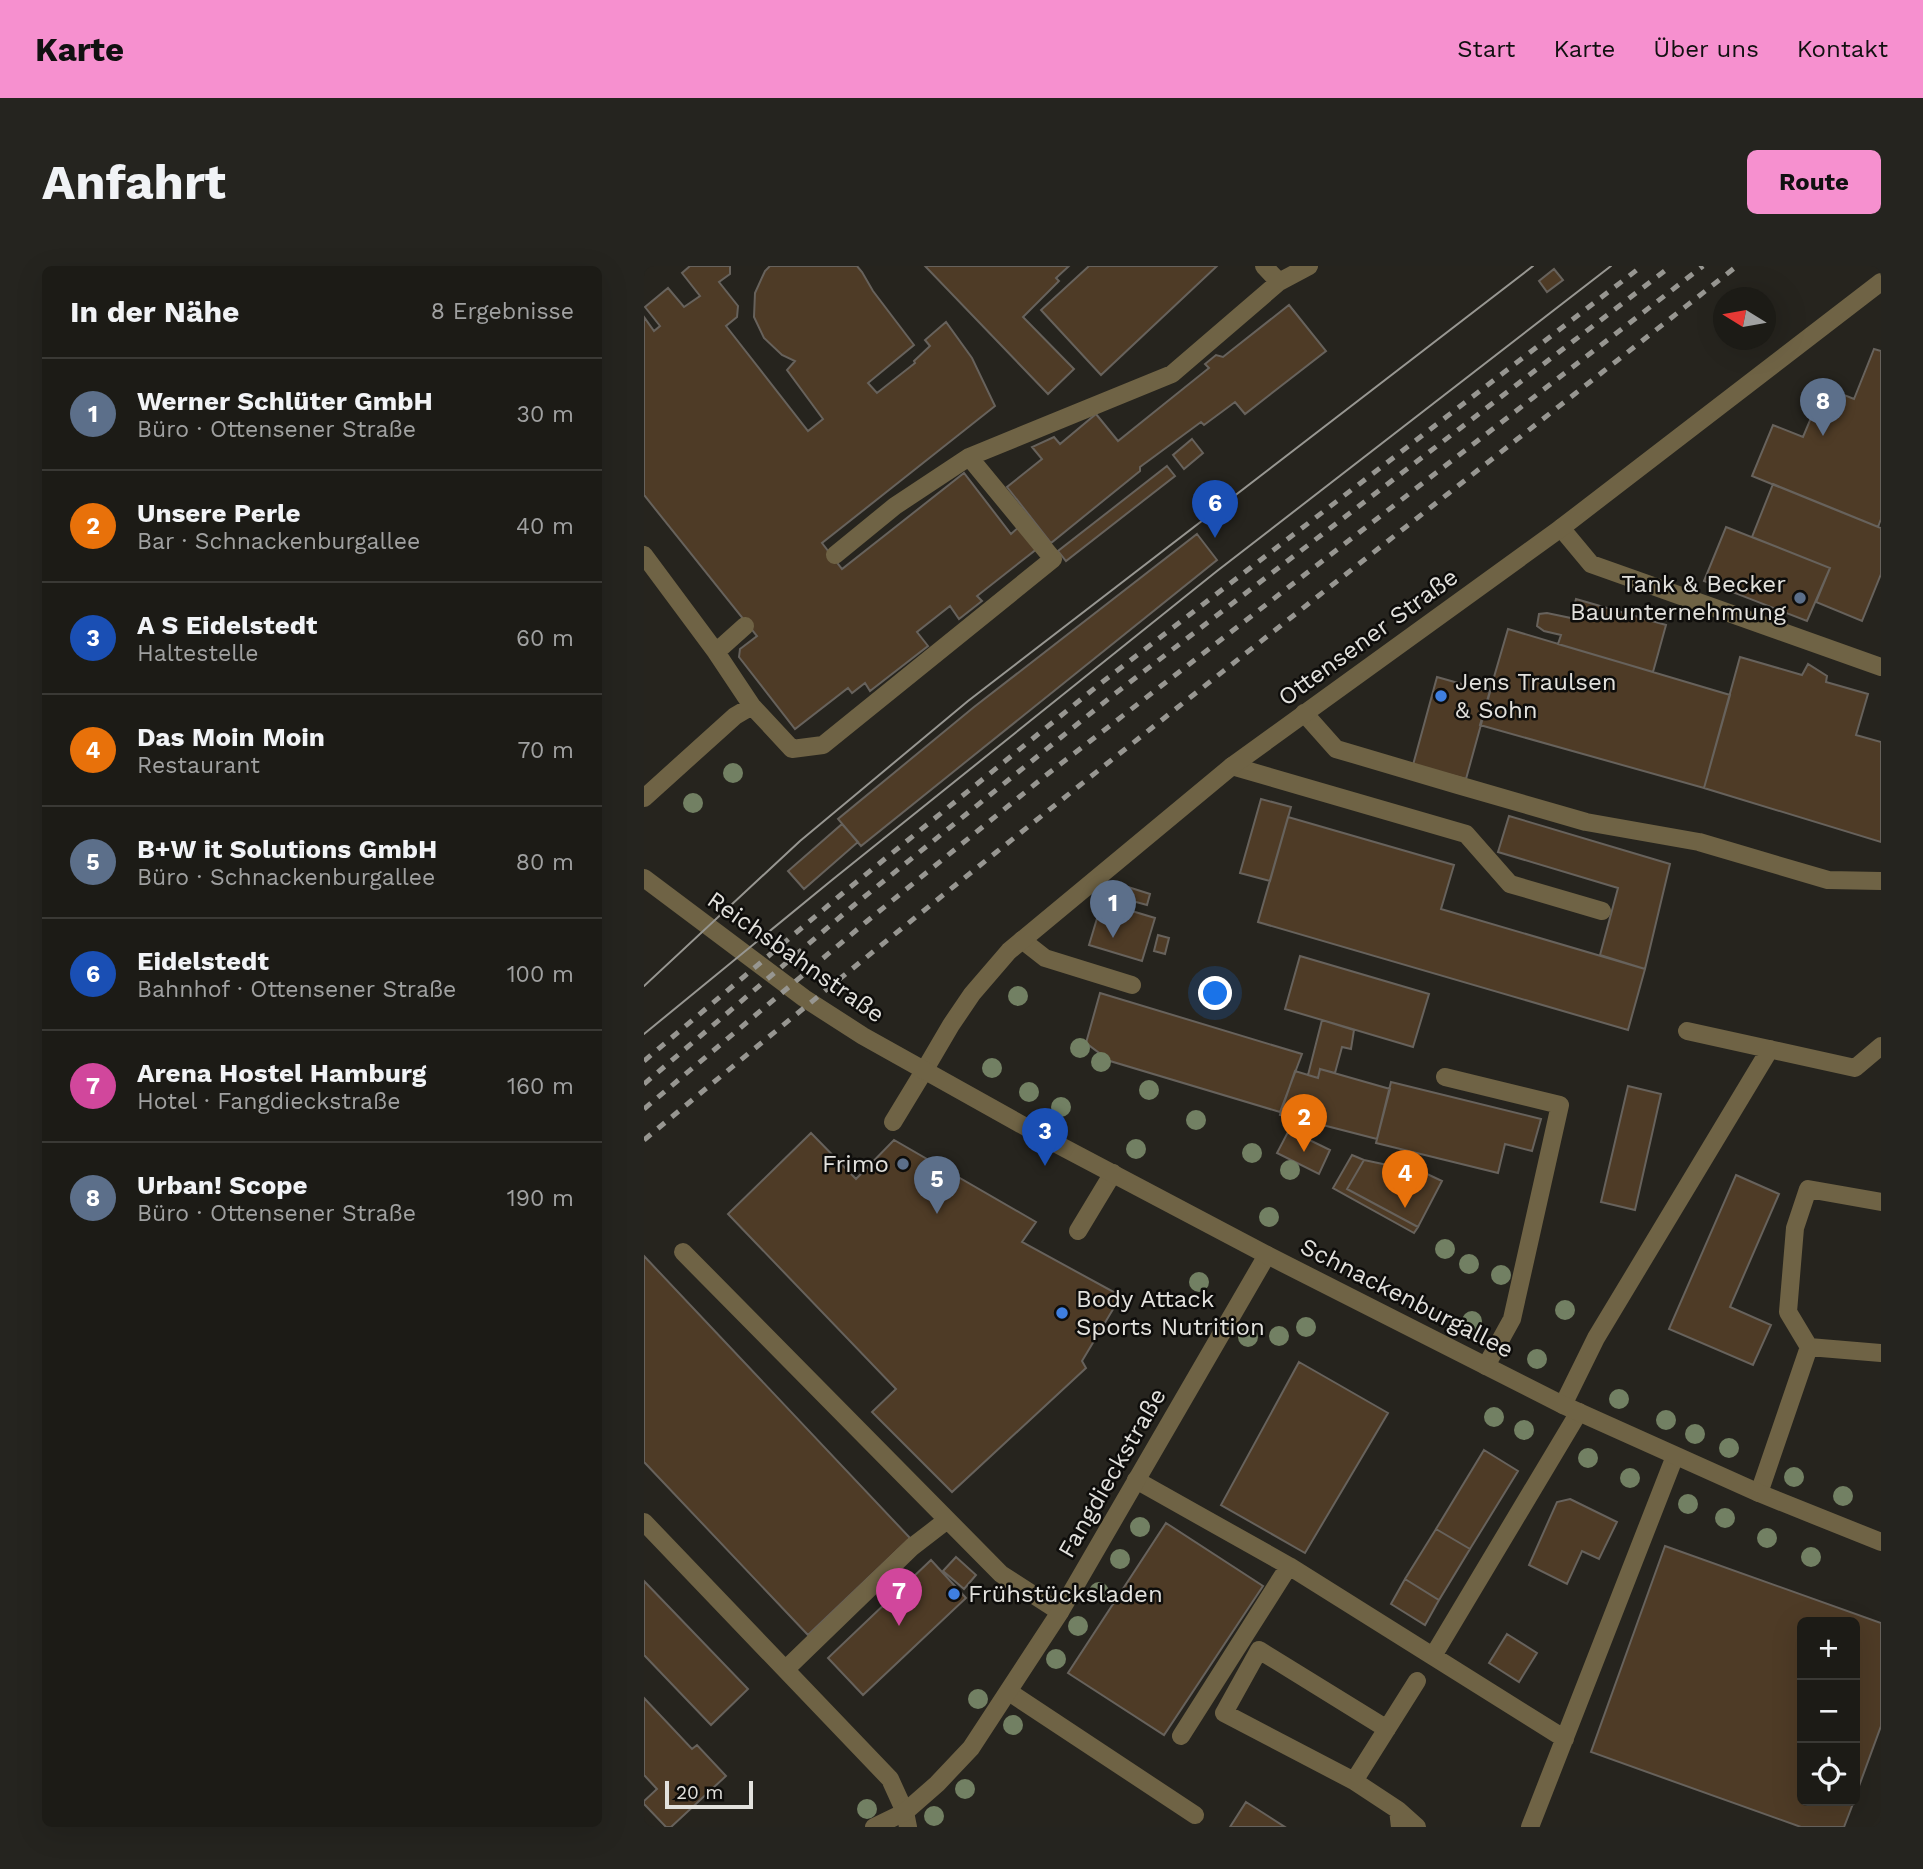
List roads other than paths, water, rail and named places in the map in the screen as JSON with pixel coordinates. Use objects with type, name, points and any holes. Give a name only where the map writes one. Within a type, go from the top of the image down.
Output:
[{"type":"street","points":[[1264,266],[1279,282]]},
{"type":"street","points":[[835,555],[895,506],[969,457],[1172,374],[1279,282],[1309,266]]},
{"type":"street","name":"Ottensener Straße","points":[[893,1122],[972,994],[1009,951],[1232,766],[1561,528],[1881,282]]},
{"type":"street","points":[[644,555],[716,652],[752,706],[792,749],[823,745],[1053,559],[969,457]]},
{"type":"street","points":[[1561,528],[1591,564],[1881,667]]},
{"type":"street","points":[[716,652],[745,626]]},
{"type":"street","points":[[644,798],[735,716],[752,706]]},
{"type":"street","points":[[1304,713],[1336,749],[1497,796],[1587,822],[1699,842],[1828,880],[1881,881]]},
{"type":"street","points":[[1232,766],[1466,834],[1510,884],[1602,911]]},
{"type":"street","name":"Reichsbahnstraße","points":[[644,878],[804,998],[924,1071]]},
{"type":"street","points":[[1022,940],[1045,958],[1132,985]]},
{"type":"street","points":[[1687,1031],[1855,1068],[1881,1046]]},
{"type":"street","points":[[1433,1656],[1571,1408],[1596,1338],[1770,1049]]},
{"type":"street","name":"Schnackenburgallee","points":[[924,1071],[1267,1255],[1571,1408],[1759,1493],[1881,1542]]},
{"type":"street","points":[[1445,1077],[1560,1105],[1512,1319],[1486,1366]]},
{"type":"street","points":[[1078,1231],[1113,1173]]},
{"type":"street","points":[[1759,1493],[1809,1347],[1788,1312],[1795,1228],[1808,1189],[1881,1202]]},
{"type":"street","points":[[683,1252],[1001,1574],[1060,1612]]},
{"type":"street","name":"Fangdieckstraße","points":[[874,1827],[906,1819],[971,1748],[1060,1612],[1267,1255]]},
{"type":"street","points":[[1809,1347],[1881,1353]]},
{"type":"street","points":[[1530,1827],[1675,1456]]},
{"type":"street","points":[[1136,1480],[1289,1566],[1565,1739]]},
{"type":"street","points":[[786,1669],[912,1547],[947,1520]]},
{"type":"street","points":[[644,1522],[890,1779],[906,1819]]},
{"type":"street","points":[[1181,1736],[1289,1566]]},
{"type":"street","points":[[1387,1729],[1259,1650],[1224,1713],[1354,1781],[1399,1819],[1417,1827]]},
{"type":"street","points":[[1354,1781],[1418,1681]]},
{"type":"street","points":[[1009,1692],[1195,1815]]},
{"type":"tram line","points":[[644,986],[800,841],[968,701],[1533,266]]},
{"type":"tram line","points":[[644,1034],[1217,571],[1611,266]]},
{"type":"railway","points":[[644,1061],[843,893],[1101,683],[1642,266]]},
{"type":"railway","points":[[644,1084],[853,906],[1112,696],[1671,266]]},
{"type":"railway","points":[[644,1109],[1045,776],[1703,266]]},
{"type":"railway","points":[[644,1140],[1051,808],[1737,266]]},
{"type":"place","name":"Urban! Scope","points":[[1823,436]]},
{"type":"place","name":"Eidelstedt","points":[[1215,538]]},
{"type":"place","name":"Tank & Becker Bauunternehmung","points":[[1800,598]]},
{"type":"place","name":"Jens Traulsen & Sohn","points":[[1441,696]]},
{"type":"place","name":"Werner Schlüter GmbH","points":[[1113,938]]},
{"type":"place","name":"Unsere Perle","points":[[1304,1152]]},
{"type":"place","name":"Frimo","points":[[903,1164]]},
{"type":"place","name":"A S Eidelstedt","points":[[1045,1166]]},
{"type":"place","name":"Das Moin Moin","points":[[1405,1208]]},
{"type":"place","name":"B+W it Solutions GmbH","points":[[937,1214]]},
{"type":"place","name":"Body Attack Sports Nutrition","points":[[1062,1313]]},
{"type":"place","name":"Frühstücksladen","points":[[954,1594]]},
{"type":"place","name":"Arena Hostel Hamburg","points":[[899,1626]]}]
